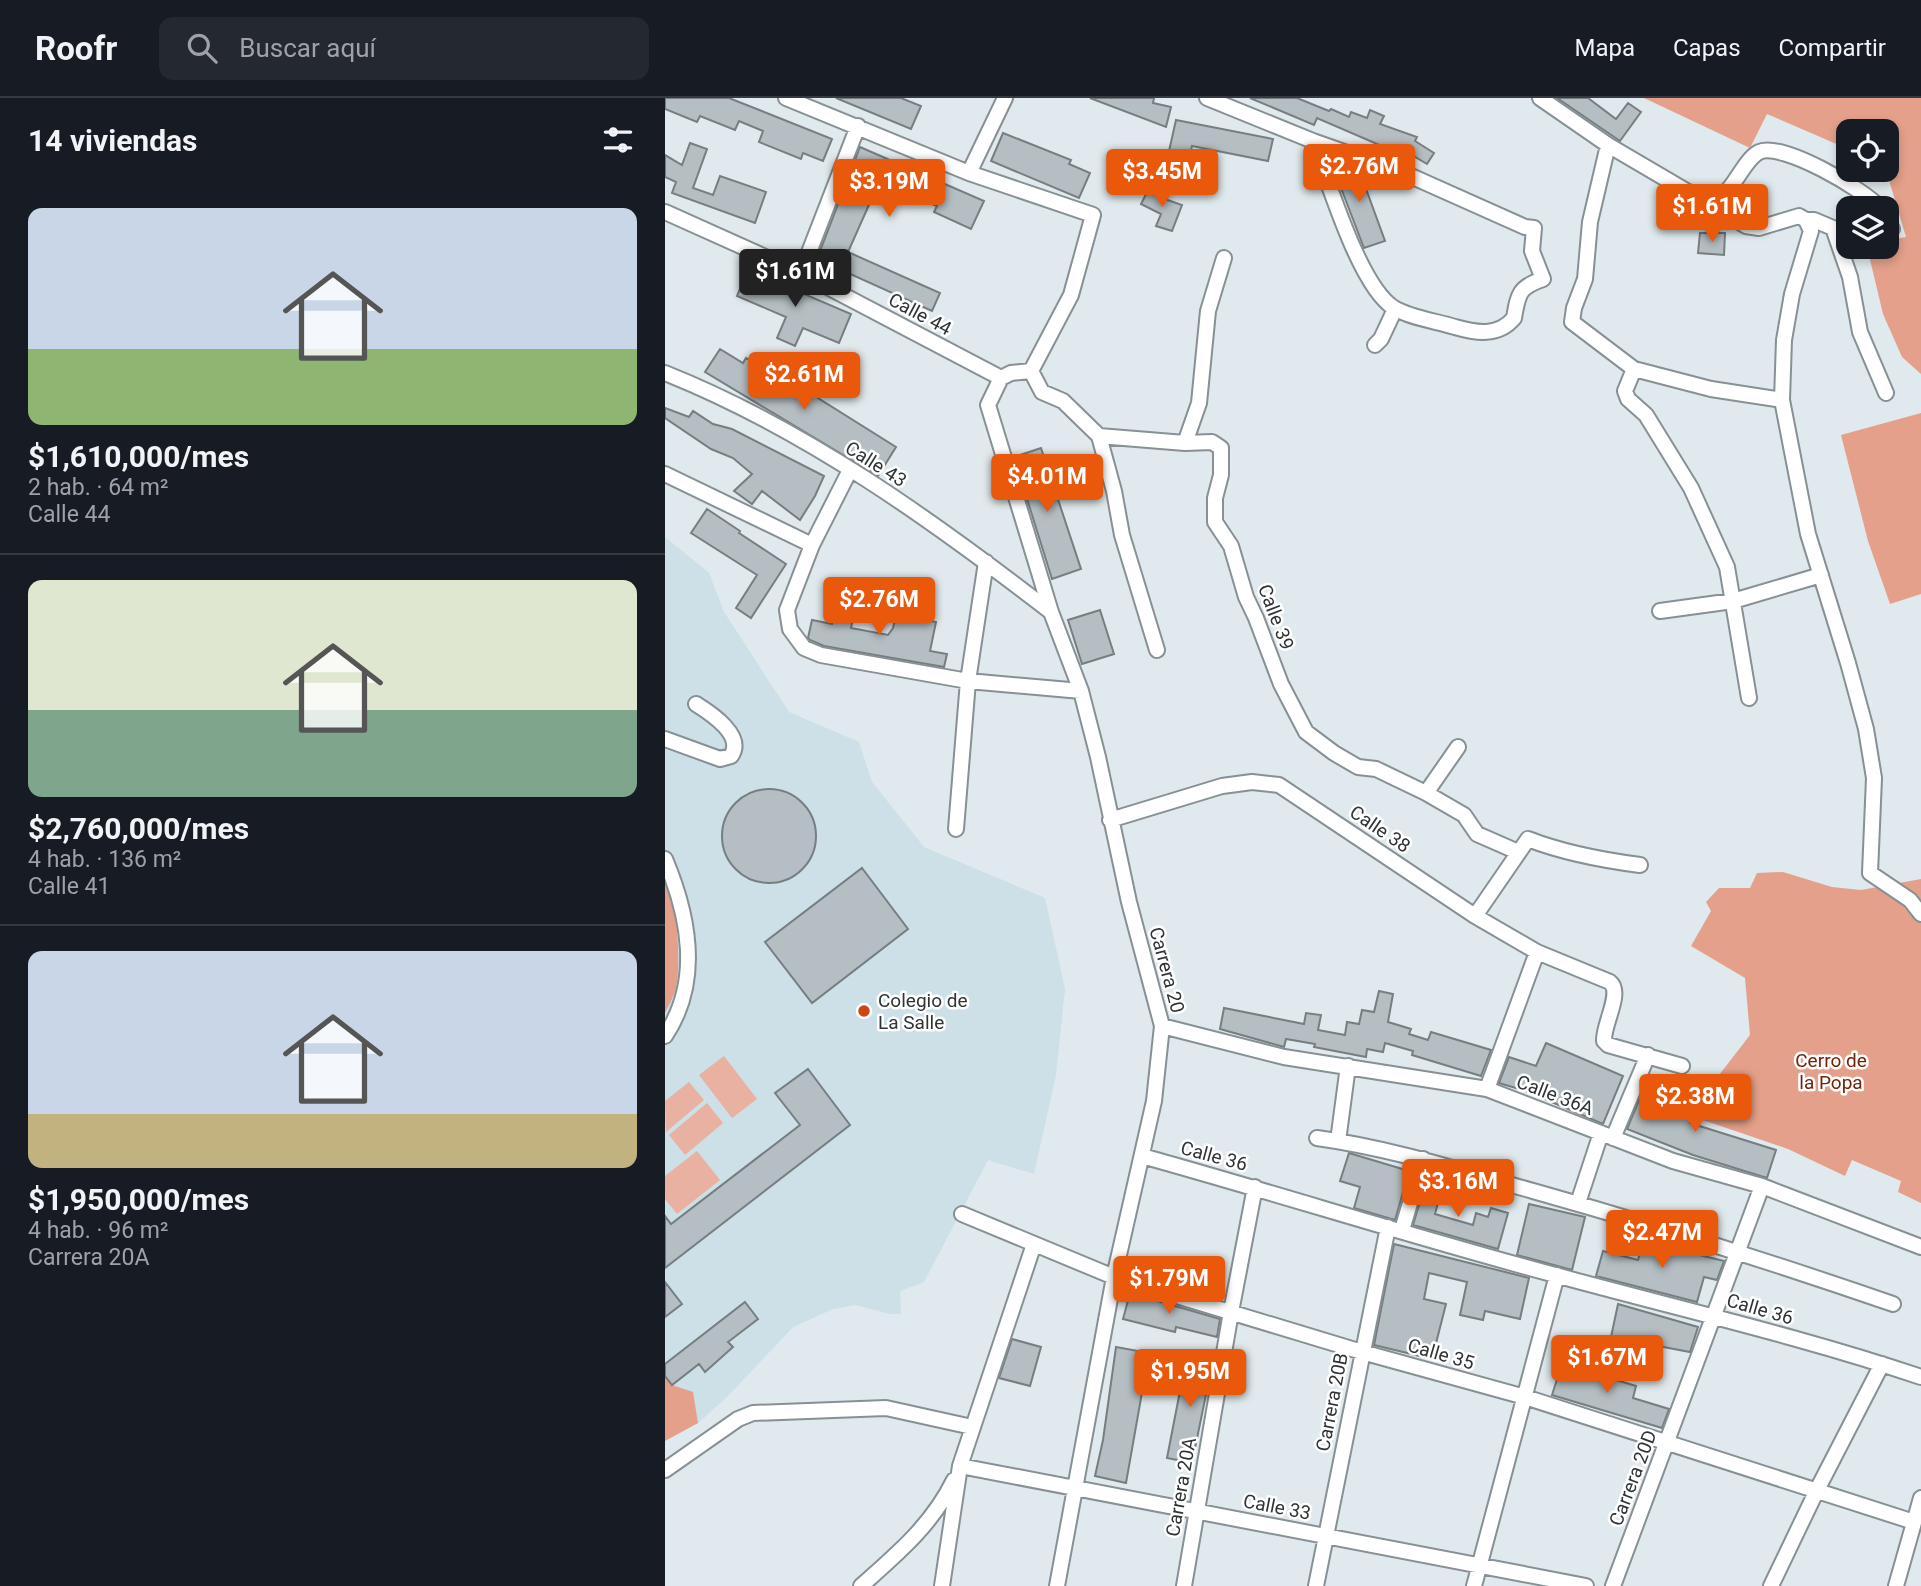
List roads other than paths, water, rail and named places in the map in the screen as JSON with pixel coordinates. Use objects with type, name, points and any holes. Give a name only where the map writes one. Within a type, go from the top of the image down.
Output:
[{"type":"street","points":[[786,98],[969,173],[1093,215],[1071,295],[1031,371]]},
{"type":"street","points":[[969,173],[1005,98]]},
{"type":"street","points":[[1207,98],[1233,103],[1313,141],[1404,173],[1525,227],[1534,228],[1532,251],[1543,279],[1525,285],[1518,295],[1514,318],[1496,332],[1461,329],[1395,309],[1377,292],[1359,260],[1313,141]]},
{"type":"street","points":[[1540,98],[1608,145],[1746,226],[1759,228],[1799,216],[1833,228],[1850,277],[1860,332],[1886,393]]},
{"type":"street","points":[[801,273],[858,126]]},
{"type":"street","points":[[1608,145],[1590,222],[1585,279],[1572,321],[1634,369],[1711,389],[1782,400]]},
{"type":"street","points":[[1712,205],[1727,192],[1755,153],[1766,149],[1778,150],[1844,179],[1865,196]]},
{"type":"street","name":"Calle 44","points":[[665,212],[801,273],[1001,378]]},
{"type":"street","points":[[1806,220],[1811,231],[1792,294],[1784,340],[1782,400],[1808,534],[1848,663],[1868,741],[1874,778],[1870,873],[1910,900],[1921,914]]},
{"type":"street","points":[[1185,443],[1199,403],[1209,311],[1224,258]]},
{"type":"street","points":[[1375,345],[1381,339],[1395,309]]},
{"type":"street","points":[[1634,369],[1625,391],[1628,399],[1646,415],[1691,488],[1727,567],[1749,698]]},
{"type":"street","points":[[1001,378],[1010,373],[1031,371]]},
{"type":"street","points":[[1031,371],[1042,392],[1063,401],[1099,436],[1114,491],[1122,535],[1157,650]]},
{"type":"street","name":"Calle 43","points":[[665,373],[696,385],[775,426],[850,470],[919,514],[1051,612]]},
{"type":"street","name":"Carrera 20","points":[[1001,378],[988,405],[1051,612],[1081,691],[1098,757],[1110,820],[1162,1026],[1154,1101],[1114,1277],[1057,1586]]},
{"type":"street","name":"Calle 39","points":[[1099,436],[1185,443],[1212,442],[1221,448],[1221,475],[1215,498],[1215,522],[1231,546],[1246,597],[1257,618],[1281,684],[1305,732],[1358,767],[1376,769],[1426,793]]},
{"type":"street","points":[[850,470],[812,545],[787,610],[790,629],[804,648],[821,655],[968,681],[1081,691]]},
{"type":"street","points":[[665,474],[812,545]]},
{"type":"street","points":[[956,829],[968,681],[986,562]]},
{"type":"street","points":[[1660,611],[1733,601],[1821,575]]},
{"type":"street","points":[[665,739],[720,759],[731,757],[735,751],[735,743],[724,725],[696,704]]},
{"type":"street","points":[[1458,747],[1426,793],[1464,815],[1477,834],[1518,852]]},
{"type":"street","name":"Calle 38","points":[[1110,820],[1222,786],[1252,782],[1279,785],[1475,916],[1537,952],[1614,985],[1616,993],[1603,1033],[1604,1041],[1608,1045],[1648,1055]]},
{"type":"street","points":[[1475,916],[1528,839],[1587,857],[1640,866]]},
{"type":"street","points":[[665,859],[687,927],[690,961],[674,1022],[665,1036]]},
{"type":"street","points":[[1487,1089],[1537,952]]},
{"type":"street","name":"Calle 36A","points":[[1162,1026],[1283,1057],[1487,1089],[1674,1161],[1762,1186],[1921,1247]]},
{"type":"street","points":[[1577,1203],[1648,1055],[1682,1066]]},
{"type":"street","points":[[1338,1141],[1348,1066]]},
{"type":"street","points":[[1317,1138],[1423,1159],[1577,1203],[1738,1251],[1893,1304]]},
{"type":"street","name":"Calle 36","points":[[1142,1156],[1557,1275],[1714,1316],[1921,1377]]},
{"type":"street","name":"Carrera 20B","points":[[1316,1586],[1362,1352],[1395,1228],[1423,1159]]},
{"type":"street","name":"Carrera 20D","points":[[1613,1586],[1762,1186]]},
{"type":"street","name":"Carrera 20A","points":[[1184,1586],[1255,1187]]},
{"type":"street","name":"Calle 35","points":[[962,1214],[1114,1277],[1362,1352],[1525,1397],[1914,1522]]},
{"type":"street","points":[[942,1586],[960,1466],[1034,1244]]},
{"type":"street","points":[[1474,1586],[1557,1275]]},
{"type":"street","points":[[1771,1586],[1882,1364]]},
{"type":"street","points":[[665,1470],[738,1419],[753,1413],[885,1408],[972,1427]]},
{"type":"street","points":[[861,1586],[907,1545],[935,1514],[960,1466]]},
{"type":"street","name":"Calle 33","points":[[960,1466],[1586,1586]]},
{"type":"street","points":[[1896,1586],[1921,1498]]},
{"type":"place","name":"Colegio de La Salle","points":[[864,1011]]},
{"type":"park label","name":"Cerro de la Popa","points":[[1831,1071]]}]
